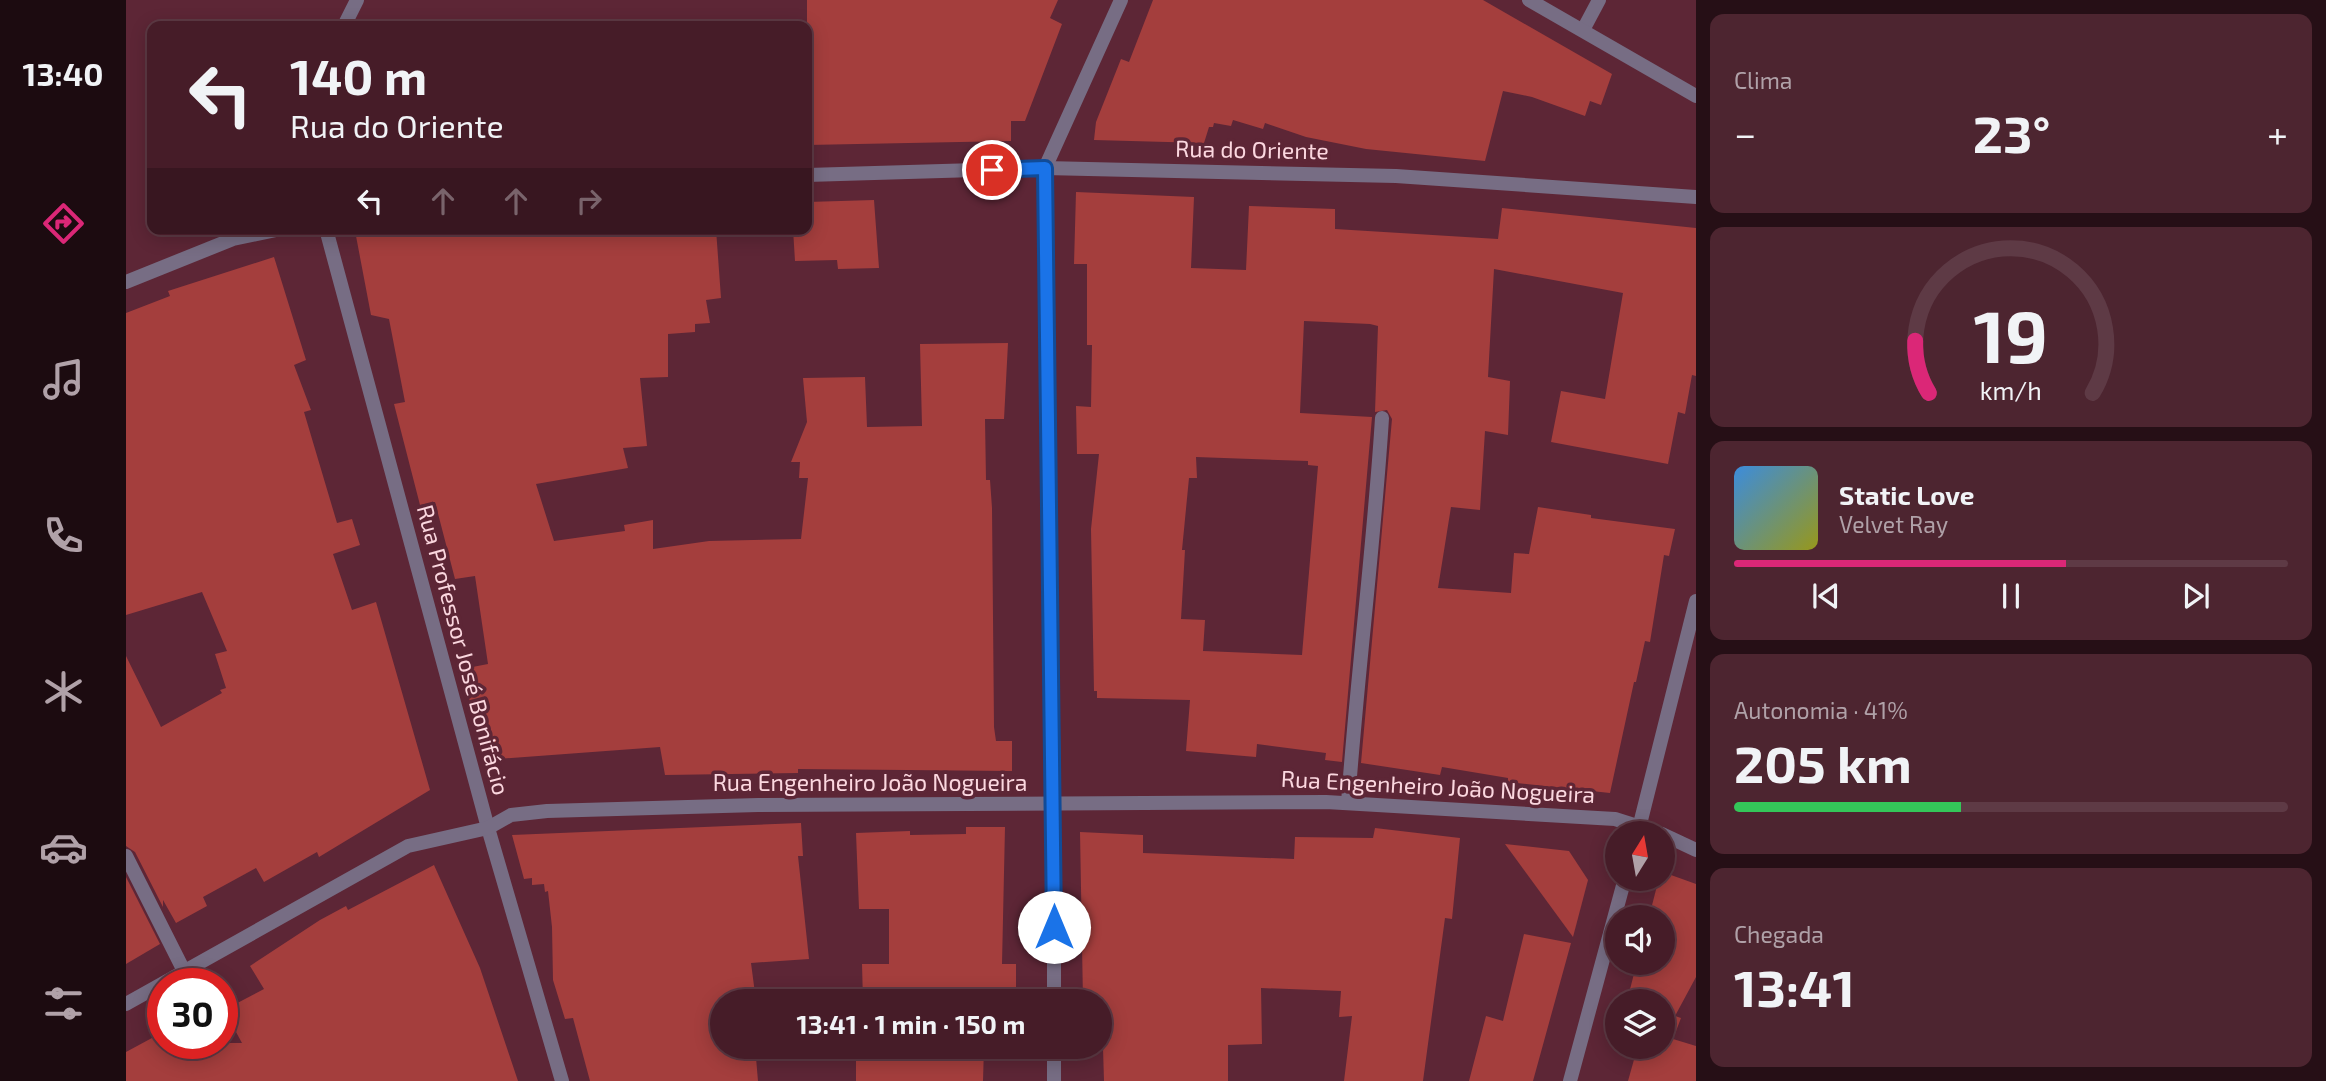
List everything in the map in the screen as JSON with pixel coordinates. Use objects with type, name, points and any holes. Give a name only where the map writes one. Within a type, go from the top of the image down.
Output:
[{"type":"street","points":[[346,21],[357,0]]},
{"type":"street","points":[[1054,989],[1045,168],[1121,0]]},
{"type":"street","points":[[1529,0],[1696,96]]},
{"type":"street","points":[[1583,30],[1599,0]]},
{"type":"street","name":"Rua do Oriente","points":[[812,175],[1045,168],[1396,176],[1696,197]]},
{"type":"street","points":[[126,282],[234,235]]},
{"type":"street","name":"Rua Professor José Bonifácio","points":[[328,235],[488,828],[562,1081]]},
{"type":"street","points":[[1348,803],[1356,694],[1374,548],[1382,418]]},
{"type":"street","points":[[1641,821],[1692,629],[1696,601]]},
{"type":"street","name":"Rua Engenheiro João Nogueira","points":[[189,968],[408,846],[488,828],[511,815],[547,811],[771,805],[1348,803],[1620,821]]},
{"type":"street","name":"Rua Engenheiro João Nogueira","points":[[1675,840],[1696,850]]},
{"type":"street","points":[[126,856],[182,968]]},
{"type":"street","points":[[1570,1081],[1621,891]]},
{"type":"street","name":"Rua Engenheiro João Nogueira","points":[[126,1004],[147,992]]},
{"type":"street","points":[[1054,1059],[1054,1081]]},
{"type":"building","points":[[807,0],[1058,0],[1050,18],[1062,24],[1025,121],[1011,121],[1011,141],[812,145],[812,21],[807,21]]},
{"type":"building","points":[[1153,0],[1483,0],[1612,74],[1601,105],[1590,101],[1585,116],[1532,97],[1503,91],[1485,161],[1366,149],[1306,137],[1265,123],[1263,129],[1233,120],[1231,126],[1214,123],[1213,127],[1209,127],[1204,143],[1094,140],[1096,122],[1121,59],[1129,62]]},
{"type":"building","points":[[1076,192],[1194,197],[1191,268],[1246,270],[1249,206],[1335,209],[1335,229],[1498,239],[1502,208],[1696,228],[1696,376],[1692,375],[1685,414],[1678,412],[1668,464],[1551,442],[1561,391],[1605,399],[1623,293],[1494,269],[1488,377],[1510,381],[1508,435],[1485,431],[1480,510],[1451,507],[1438,588],[1511,593],[1514,553],[1529,554],[1538,507],[1591,515],[1591,518],[1675,529],[1669,556],[1664,555],[1650,642],[1645,641],[1634,682],[1610,793],[1508,782],[1508,778],[1442,767],[1440,775],[1361,763],[1392,419],[1387,410],[1375,412],[1378,326],[1370,324],[1304,321],[1300,413],[1372,417],[1342,762],[1325,760],[1326,753],[1257,744],[1256,757],[1186,751],[1190,700],[1097,698],[1097,691],[1094,691],[1091,529],[1099,454],[1077,454],[1076,406],[1091,407],[1092,345],[1087,345],[1087,264],[1074,264]],"holes":[[[1196,457],[1308,461],[1308,465],[1318,466],[1302,655],[1203,651],[1205,620],[1181,619],[1185,550],[1182,550],[1189,478],[1197,478]]]},
{"type":"building","points":[[874,200],[879,268],[838,269],[837,260],[795,261],[793,235],[812,235],[812,202]]},
{"type":"building","points":[[716,235],[721,298],[706,300],[710,323],[695,324],[695,332],[668,334],[668,377],[640,378],[647,446],[623,448],[628,468],[536,484],[554,541],[625,531],[624,525],[653,520],[653,549],[709,541],[801,539],[808,478],[799,478],[800,462],[791,462],[807,422],[803,378],[865,377],[867,427],[922,426],[920,344],[1008,343],[1004,419],[985,419],[986,480],[990,480],[992,508],[994,727],[996,741],[1012,741],[1012,771],[798,769],[798,773],[665,775],[660,747],[484,760],[462,669],[488,664],[475,576],[455,579],[435,502],[420,505],[394,404],[405,402],[389,319],[371,315],[356,236]]},
{"type":"building","points":[[274,257],[306,360],[294,365],[311,410],[304,412],[337,523],[352,519],[360,545],[333,554],[352,610],[376,602],[430,790],[319,857],[317,852],[264,882],[256,868],[203,897],[207,906],[176,923],[163,900],[163,907],[135,852],[126,846],[126,656],[161,727],[222,693],[220,690],[226,688],[215,654],[227,651],[202,592],[126,615],[126,313],[170,296],[168,291]]},
{"type":"building","points":[[801,823],[803,856],[798,856],[809,959],[751,963],[754,989],[710,989],[710,1059],[756,1059],[758,1081],[590,1081],[573,1018],[565,1019],[553,980],[548,891],[545,892],[544,884],[532,885],[532,878],[524,879],[512,835]]},
{"type":"building","points":[[966,827],[1005,827],[1002,964],[1016,964],[1016,989],[863,989],[862,964],[889,964],[889,909],[859,909],[856,833],[910,831],[910,835],[966,834]]},
{"type":"building","points":[[1375,828],[1460,838],[1452,919],[1445,918],[1423,1081],[1344,1081],[1352,1016],[1339,1017],[1341,991],[1261,988],[1262,1044],[1228,1045],[1228,1081],[1104,1081],[1103,1059],[1112,1059],[1112,989],[1083,989],[1080,832],[1143,835],[1143,853],[1294,859],[1295,837],[1373,838]]},
{"type":"building","points":[[1505,844],[1569,851],[1588,880],[1573,937]]},
{"type":"building","points":[[434,865],[480,968],[518,1081],[126,1081],[126,1052],[147,1041],[147,1059],[238,1059],[238,1043],[242,1043],[238,1036],[238,1003],[264,989],[250,966],[320,920],[346,906],[348,910]]},
{"type":"building","points":[[1675,876],[1696,884],[1696,977],[1675,1016],[1675,989],[1630,989],[1634,975],[1675,975],[1675,905],[1652,905],[1656,891],[1675,891]]},
{"type":"building","points":[[126,877],[160,944],[126,964]]},
{"type":"building","points":[[1524,934],[1571,943],[1533,1081],[1469,1081],[1486,1016],[1503,1021]]},
{"type":"building","points":[[1675,1016],[1681,1018],[1675,1034]]},
{"type":"building","points":[[1675,1040],[1696,1046],[1696,1081],[1628,1081],[1634,1059],[1675,1059]]},
{"type":"building","points":[[856,1059],[984,1059],[983,1081],[856,1081]]},
{"type":"route","points":[[992,170],[1045,168],[1054,927]]}]
